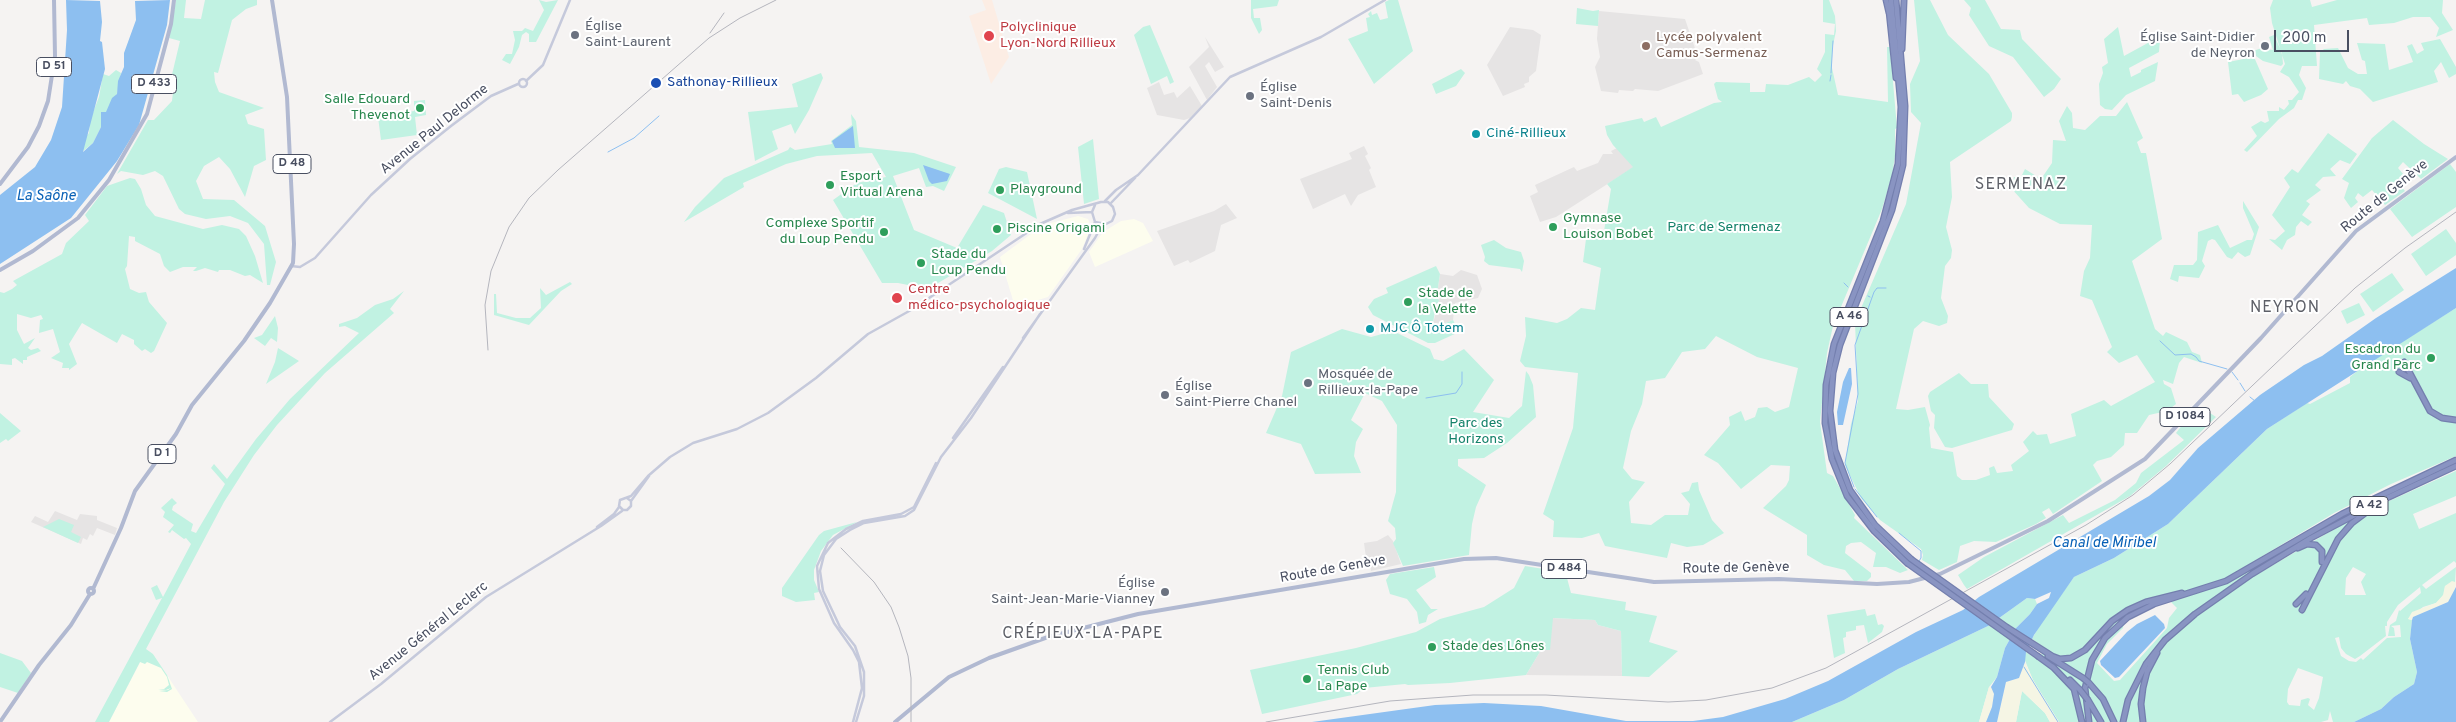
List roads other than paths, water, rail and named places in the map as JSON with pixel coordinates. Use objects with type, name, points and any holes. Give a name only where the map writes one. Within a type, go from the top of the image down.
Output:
[{"type":"highway","points":[[1889,0],[1900,138]]},
{"type":"highway","name":"A 46","points":[[1889,0],[1900,99],[1900,138],[1896,173],[1890,200],[1846,311],[1831,358],[1826,385],[1825,423],[1832,459],[1847,496],[1874,532],[1907,563],[2083,678],[2103,699],[2114,722]]},
{"type":"highway","name":"A 46","points":[[1896,0],[1906,124],[1899,185],[1886,228],[1840,345],[1832,383],[1830,410],[1835,450],[1850,490],[1875,525],[1911,559],[2042,653],[2053,667],[2080,690],[2101,722]]},
{"type":"highway","points":[[1901,55],[1904,0]]},
{"type":"highway","points":[[2404,362],[2430,411],[2442,418],[2456,420]]},
{"type":"highway","points":[[2399,372],[2410,377],[2425,405],[2434,415],[2456,420]]},
{"type":"highway","name":"A 42","points":[[2089,722],[2085,688],[2088,670],[2098,647],[2112,629],[2128,617],[2147,607],[2216,585],[2234,577],[2342,514],[2456,459]]},
{"type":"highway","name":"A 42","points":[[2123,722],[2128,700],[2140,675],[2159,646],[2179,627],[2252,574],[2285,553],[2346,518],[2456,466]]},
{"type":"highway","points":[[2302,610],[2333,546],[2352,523],[2378,504],[2450,468]]},
{"type":"highway","points":[[2285,553],[2310,544],[2318,546],[2323,554],[2321,564],[2309,590],[2296,604]]},
{"type":"highway","points":[[2042,653],[2060,659],[2074,657],[2085,650],[2112,621],[2128,610],[2146,602],[2234,577]]},
{"type":"highway","points":[[2143,722],[2142,696],[2147,672],[2161,648],[2179,627]]},
{"type":"highway","points":[[2053,667],[2074,689],[2082,722]]},
{"type":"main road","name":"D 51","points":[[0,184],[28,147],[39,126],[48,101],[55,56],[54,0]]},
{"type":"main road","name":"D 433","points":[[0,270],[35,250],[78,218],[116,169],[147,114],[171,24],[174,0]]},
{"type":"main road","name":"D 48","points":[[272,0],[287,97],[294,248],[291,266]]},
{"type":"main road","points":[[526,81],[521,79],[518,84],[523,87],[526,85],[526,81],[543,65],[570,0]]},
{"type":"main road","points":[[1110,204],[1230,77],[1321,37],[1386,0]]},
{"type":"main road","name":"Avenue Paul Delorme","points":[[291,266],[300,266],[316,258],[368,198],[410,159],[479,103],[502,90],[518,84]]},
{"type":"main road","name":"Route de Genève","points":[[895,722],[949,678],[989,658],[1048,637],[1138,614],[1474,558],[1507,559],[1645,582],[1779,579],[1889,584],[1933,576],[2048,521],[2144,459],[2261,338],[2356,231],[2456,157]]},
{"type":"main road","points":[[594,530],[616,512],[620,500],[627,498],[653,471],[688,445],[737,430],[768,413],[816,378],[868,334],[911,310],[1040,224],[1066,213],[1105,202],[1116,190],[1135,178]]},
{"type":"main road","points":[[1096,222],[1102,224],[1109,223],[1114,218],[1114,210],[1110,204],[1105,202]]},
{"type":"main road","points":[[1082,255],[1096,222],[1092,212],[1095,205]]},
{"type":"main road","points":[[1066,213],[1092,212]]},
{"type":"main road","points":[[855,722],[862,688],[858,662],[853,650],[834,623],[817,583],[816,571],[819,560],[828,543],[846,529],[868,521],[901,514],[914,507],[970,412],[1095,238],[1102,224]]},
{"type":"main road","name":"D 1","points":[[0,722],[43,659],[71,625],[90,594],[94,592],[92,589],[138,492],[178,436],[194,404],[244,341],[270,303],[291,266]]},
{"type":"main road","points":[[933,472],[940,457],[987,395],[1004,366]]},
{"type":"main road","points":[[594,530],[623,510],[630,508],[631,501],[653,471]]},
{"type":"main road","points":[[627,498],[631,501]]},
{"type":"main road","points":[[619,506],[623,510]]},
{"type":"main road","name":"Avenue Général Leclerc","points":[[330,722],[381,684],[486,597],[594,530]]},
{"type":"water","name":"La Saône","points":[[66,0],[100,1],[102,22],[100,41],[102,42],[105,69],[83,152],[93,143],[101,127],[101,112],[106,112],[112,98],[117,94],[118,81],[124,67],[124,53],[136,20],[135,1],[170,0],[167,25],[139,125],[117,161],[71,218],[0,264],[0,195],[35,167],[51,140],[62,107],[67,30]]},
{"type":"water","points":[[853,126],[855,148],[835,148],[832,141]]},
{"type":"water","points":[[923,165],[950,174],[947,181],[932,184]]},
{"type":"water","name":"Canal de Miribel","points":[[2456,268],[2456,308],[2267,429],[2168,524],[2114,558],[2074,577],[2034,635],[2026,652],[2025,662],[2019,678],[2006,682],[1997,722],[1986,722],[1992,707],[1994,694],[1991,687],[1997,677],[2005,648],[2016,628],[2037,604],[2049,598],[2051,592],[2035,599],[2027,598],[1988,626],[1898,669],[1844,700],[1792,722],[1312,722],[1435,705],[1484,703],[1541,706],[1626,721],[1693,721],[1723,717],[1785,699],[1828,681],[1916,632],[1963,610],[1979,597],[2149,496],[2170,480],[2198,448],[2260,395],[2304,365],[2322,356],[2376,318]]},
{"type":"water","points":[[1849,368],[1851,368],[1852,384],[1843,425],[1838,425],[1837,412],[1843,382]]},
{"type":"water","points":[[2456,587],[2456,722],[2354,722],[2381,709],[2394,697],[2414,684],[2417,672],[2410,639],[2413,617],[2448,602]]},
{"type":"water","points":[[2155,615],[2164,624],[2165,628],[2119,677],[2115,678],[2101,665],[2100,661],[2127,632],[2137,624]]},
{"type":"waterway","points":[[1831,73],[1833,41]]},
{"type":"waterway","points":[[1830,81],[1831,75]]},
{"type":"waterway","points":[[608,152],[634,138],[659,116]]},
{"type":"waterway","points":[[1844,283],[1848,287]]},
{"type":"waterway","points":[[1854,487],[1845,463],[1858,394],[1855,345],[1874,292],[1877,288],[1886,288]]},
{"type":"waterway","points":[[2160,341],[2175,355],[2191,354],[2199,361],[2227,369]]},
{"type":"waterway","points":[[1426,398],[1456,393],[1462,384],[1462,372]]},
{"type":"waterway","points":[[2232,372],[2238,380]]},
{"type":"waterway","points":[[2240,383],[2245,391]]},
{"type":"waterway","points":[[2250,397],[2255,401]]},
{"type":"waterway","points":[[1855,489],[1877,517]]},
{"type":"waterway","points":[[1899,533],[1921,551],[1921,558],[1915,567]]},
{"type":"waterway","points":[[2024,667],[2058,722]]},
{"type":"railway","points":[[488,350],[485,305],[491,271],[509,227],[529,198],[558,170],[709,38],[740,18],[776,0]]},
{"type":"railway","points":[[710,33],[724,13]]},
{"type":"railway","points":[[1266,722],[1390,701],[1473,695],[1546,695],[1668,702],[1706,700],[1772,688],[1826,668],[2086,525],[2133,495],[2170,464],[2355,288],[2405,248],[2456,212]]},
{"type":"railway","points":[[841,548],[874,582],[891,607],[908,656],[911,678],[911,722]]},
{"type":"place","name":"Église Saint-Laurent","points":[[575,35]]},
{"type":"place","name":"Polyclinique Lyon-Nord Rillieux","points":[[989,36]]},
{"type":"place","name":"Lycée polyvalent Camus-Sermenaz","points":[[1646,46]]},
{"type":"place","name":"Église Saint-Didier de Neyron","points":[[2265,46]]},
{"type":"place","name":"Sathonay-Rillieux","points":[[656,83]]},
{"type":"place","name":"Église Saint-Denis","points":[[1250,96]]},
{"type":"place","name":"Salle Edouard Thevenot","points":[[420,108]]},
{"type":"place","name":"Ciné-Rillieux","points":[[1476,134]]},
{"type":"place","name":"Esport Virtual Arena","points":[[830,185]]},
{"type":"place","name":"Playground","points":[[1000,190]]},
{"type":"place","name":"Gymnase Louison Bobet","points":[[1553,227]]},
{"type":"place","name":"Piscine Origami","points":[[997,229]]},
{"type":"place","name":"Complexe Sportif du Loup Pendu","points":[[884,232]]},
{"type":"place","name":"Stade du Loup Pendu","points":[[921,263]]},
{"type":"place","name":"Centre médico-psychologique","points":[[897,298]]},
{"type":"place","name":"Stade de la Velette","points":[[1408,302]]},
{"type":"place","name":"MJC Ô Totem","points":[[1370,329]]},
{"type":"place","name":"Escadron du Grand Parc","points":[[2431,358]]},
{"type":"place","name":"Mosquée de Rillieux-la-Pape","points":[[1308,383]]},
{"type":"place","name":"Église Saint-Pierre Chanel","points":[[1165,395]]},
{"type":"place","name":"Église Saint-Jean-Marie-Vianney","points":[[1165,592]]},
{"type":"place","name":"Stade des Lônes","points":[[1432,647]]},
{"type":"place","name":"Tennis Club La Pape","points":[[1307,679]]},
{"type":"district","name":"SERMENAZ","points":[[2021,186]]},
{"type":"district","name":"NEYRON","points":[[2285,309]]},
{"type":"district","name":"CRÉPIEUX-LA-PAPE","points":[[1083,635]]},
{"type":"park label","name":"Parc de Sermenaz","points":[[1724,228]]},
{"type":"park label","name":"Parc des Horizons","points":[[1476,432]]}]
